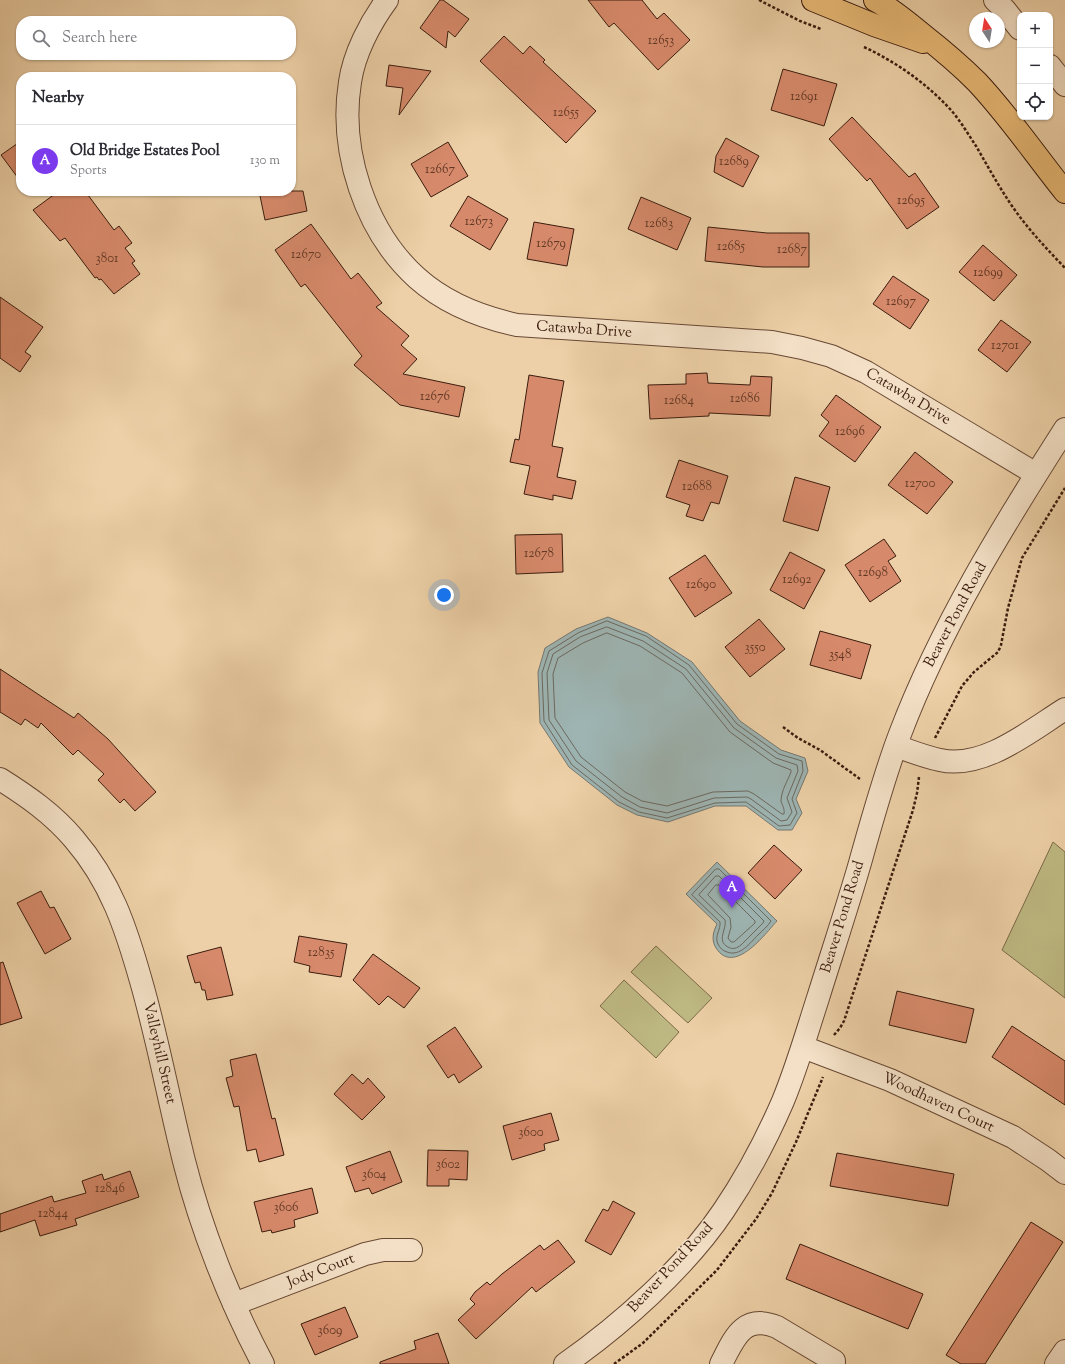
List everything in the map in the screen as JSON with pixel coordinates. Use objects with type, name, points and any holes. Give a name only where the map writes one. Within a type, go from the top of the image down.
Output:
[{"type":"main road","points":[[813,0],[874,25],[939,48]]},
{"type":"main road","points":[[875,0],[889,8],[939,48],[976,82],[1003,112],[1065,192]]},
{"type":"street","name":"Catawba Drive","points":[[387,0],[377,13],[360,49],[350,81],[348,100],[349,136],[355,170],[365,204],[381,234],[400,260],[417,278],[442,297],[470,312],[500,322],[517,325],[772,342],[831,356],[866,372],[1036,474]]},
{"type":"street","points":[[994,0],[1005,10],[1017,25]]},
{"type":"street","points":[[1053,70],[1065,85]]},
{"type":"street","name":"Beaver Pond Road","points":[[565,1364],[627,1316],[701,1241],[724,1210],[762,1145],[783,1100],[803,1047],[871,820],[896,746],[931,661],[966,592],[1036,474],[1065,429]]},
{"type":"street","points":[[896,746],[940,760],[961,762],[978,759],[1001,749],[1065,709]]},
{"type":"street","name":"Valleyhill Street","points":[[0,779],[31,799],[54,818],[74,839],[96,869],[115,901],[128,936],[149,1007],[184,1162],[206,1232],[234,1304],[263,1364]]},
{"type":"street","name":"Woodhaven Court","points":[[803,1047],[890,1080],[1013,1137],[1065,1173]]},
{"type":"street","name":"Jody Court","points":[[234,1304],[365,1254],[383,1250],[411,1250]]},
{"type":"street","points":[[721,1364],[737,1334],[744,1327],[756,1323],[768,1323],[777,1327],[834,1361],[834,1364]]},
{"type":"street","points":[[1056,1364],[1065,1352]]},
{"type":"path","points":[[759,0],[800,21],[822,29]]},
{"type":"path","points":[[862,46],[887,58],[903,69],[932,92],[950,109],[966,131],[1010,203],[1031,233],[1065,268]]},
{"type":"path","points":[[935,737],[965,681],[998,652],[1022,558],[1065,488]]},
{"type":"path","points":[[783,727],[798,738],[820,750],[860,779]]},
{"type":"path","points":[[834,1034],[844,1021],[913,810],[918,787],[919,773]]},
{"type":"shaded area","points":[[1053,842],[1065,852],[1065,998],[1002,950]]},
{"type":"shaded area","points":[[656,946],[712,998],[688,1023],[631,972]]},
{"type":"shaded area","points":[[624,980],[679,1032],[656,1058],[600,1006]]},
{"type":"water","points":[[608,617],[647,633],[692,662],[740,721],[781,750],[805,758],[808,771],[796,799],[802,813],[792,830],[778,830],[746,806],[715,806],[668,822],[637,815],[617,805],[569,767],[540,723],[538,672],[545,648],[576,629]]},
{"type":"water","points":[[717,862],[777,921],[749,950],[740,955],[731,957],[723,955],[714,945],[713,936],[717,924],[686,894]]},
{"type":"building","points":[[440,0],[443,0],[469,19],[455,37],[448,31],[446,48],[420,28]]},
{"type":"building","points":[[588,0],[642,0],[657,19],[664,13],[690,40],[658,70],[614,23],[609,27]]},
{"type":"building","points":[[504,36],[523,54],[530,46],[545,60],[543,62],[596,111],[566,143],[480,61]]},
{"type":"building","points":[[389,65],[431,71],[399,115],[403,88],[386,86]]},
{"type":"building","points":[[783,69],[837,84],[824,126],[771,110]]},
{"type":"building","points":[[852,117],[909,177],[915,173],[939,207],[907,229],[870,178],[867,181],[829,139]]},
{"type":"building","points":[[726,138],[759,156],[743,187],[714,172],[716,156]]},
{"type":"building","points":[[448,142],[468,176],[431,197],[411,164]]},
{"type":"building","points":[[16,144],[16,175],[1,155]]},
{"type":"building","points":[[296,191],[303,191],[307,211],[265,220],[260,196],[296,196]]},
{"type":"building","points":[[52,196],[89,196],[114,230],[119,226],[132,243],[125,248],[135,261],[132,263],[140,274],[114,294],[101,279],[99,280],[97,277],[95,278],[65,238],[60,241],[33,210]]},
{"type":"building","points":[[468,196],[508,219],[490,250],[450,226]]},
{"type":"building","points":[[641,197],[691,218],[677,250],[628,229]]},
{"type":"building","points":[[534,222],[574,229],[567,266],[527,259]]},
{"type":"building","points":[[311,224],[351,279],[358,273],[382,303],[376,307],[409,336],[401,345],[417,359],[403,374],[465,387],[459,417],[400,405],[354,365],[362,356],[305,284],[301,287],[275,250]]},
{"type":"building","points":[[708,227],[767,233],[809,233],[809,267],[763,267],[705,261]]},
{"type":"building","points":[[983,245],[1017,275],[994,301],[959,272]]},
{"type":"building","points":[[893,276],[929,300],[910,329],[873,304]]},
{"type":"building","points":[[0,297],[43,327],[25,352],[31,356],[20,372],[0,358]]},
{"type":"building","points":[[1001,320],[1031,342],[1007,372],[978,350]]},
{"type":"building","points":[[707,373],[708,383],[750,385],[751,376],[772,377],[770,416],[709,413],[709,416],[650,419],[648,385],[686,384],[686,374]]},
{"type":"building","points":[[529,375],[564,381],[552,446],[563,448],[557,477],[576,481],[572,499],[553,495],[553,500],[524,494],[530,466],[510,462],[515,439],[519,440]]},
{"type":"building","points":[[836,395],[881,427],[855,462],[819,436],[829,422],[821,415]]},
{"type":"building","points":[[915,452],[953,482],[927,514],[888,485]]},
{"type":"building","points":[[679,460],[728,476],[719,504],[711,502],[703,521],[686,516],[690,505],[666,497]]},
{"type":"building","points":[[795,477],[830,487],[818,531],[783,521]]},
{"type":"building","points":[[562,534],[563,572],[516,574],[515,535]]},
{"type":"building","points":[[884,539],[896,556],[888,561],[901,581],[870,602],[845,565]]},
{"type":"building","points":[[790,552],[825,570],[804,609],[770,590]]},
{"type":"building","points":[[705,555],[732,593],[695,617],[669,578]]},
{"type":"building","points":[[759,619],[785,649],[750,677],[725,647]]},
{"type":"building","points":[[820,631],[871,645],[861,679],[810,665]]},
{"type":"building","points":[[0,669],[74,718],[78,713],[108,739],[156,792],[135,811],[124,799],[120,803],[98,780],[104,774],[78,750],[73,755],[41,723],[38,728],[25,719],[21,725],[0,712]]},
{"type":"building","points":[[774,845],[802,870],[775,899],[748,873]]},
{"type":"building","points":[[41,891],[50,908],[54,907],[71,939],[45,954],[17,903]]},
{"type":"building","points":[[299,936],[347,944],[341,977],[309,972],[310,966],[294,962]]},
{"type":"building","points":[[221,947],[233,995],[207,1000],[205,990],[202,990],[200,982],[195,983],[187,956]]},
{"type":"building","points":[[373,954],[420,988],[404,1008],[388,996],[379,1005],[353,980]]},
{"type":"building","points":[[3,962],[22,1018],[0,1025],[0,963]]},
{"type":"building","points":[[897,991],[974,1009],[966,1043],[889,1025]]},
{"type":"building","points":[[1012,1026],[1065,1061],[1065,1105],[992,1057]]},
{"type":"building","points":[[455,1027],[482,1067],[459,1083],[454,1074],[448,1078],[427,1046]]},
{"type":"building","points":[[256,1054],[272,1119],[275,1118],[284,1155],[259,1162],[256,1149],[247,1151],[239,1106],[234,1107],[226,1078],[233,1076],[230,1060]]},
{"type":"building","points":[[352,1074],[363,1084],[368,1078],[385,1097],[362,1120],[334,1094]]},
{"type":"building","points":[[551,1113],[559,1140],[544,1144],[545,1150],[512,1160],[503,1126]]},
{"type":"building","points":[[428,1150],[468,1151],[467,1180],[449,1179],[449,1186],[427,1186]]},
{"type":"building","points":[[390,1151],[402,1182],[372,1194],[369,1188],[355,1192],[346,1167]]},
{"type":"building","points":[[837,1153],[954,1174],[948,1206],[830,1186]]},
{"type":"building","points":[[130,1171],[139,1197],[75,1219],[77,1225],[40,1236],[35,1220],[0,1232],[0,1214],[52,1196],[54,1202],[86,1193],[82,1181],[102,1174],[104,1180]]},
{"type":"building","points":[[312,1188],[318,1213],[294,1220],[295,1227],[272,1233],[271,1230],[262,1232],[254,1202]]},
{"type":"building","points":[[613,1201],[635,1213],[611,1255],[585,1241],[603,1209],[608,1211]]},
{"type":"building","points":[[1031,1222],[1063,1242],[985,1364],[961,1364],[946,1355]]},
{"type":"building","points":[[558,1240],[575,1262],[536,1292],[532,1287],[476,1339],[458,1320],[475,1304],[470,1299],[475,1292],[487,1282],[490,1285],[540,1245],[544,1250]]},
{"type":"building","points":[[800,1244],[923,1294],[908,1329],[786,1279]]},
{"type":"building","points":[[345,1307],[358,1337],[315,1355],[301,1324]]},
{"type":"building","points":[[438,1333],[449,1364],[380,1364],[380,1362],[416,1349],[414,1341]]},
{"type":"place","name":"Old Bridge Estates Pool","points":[[732,908]]}]
